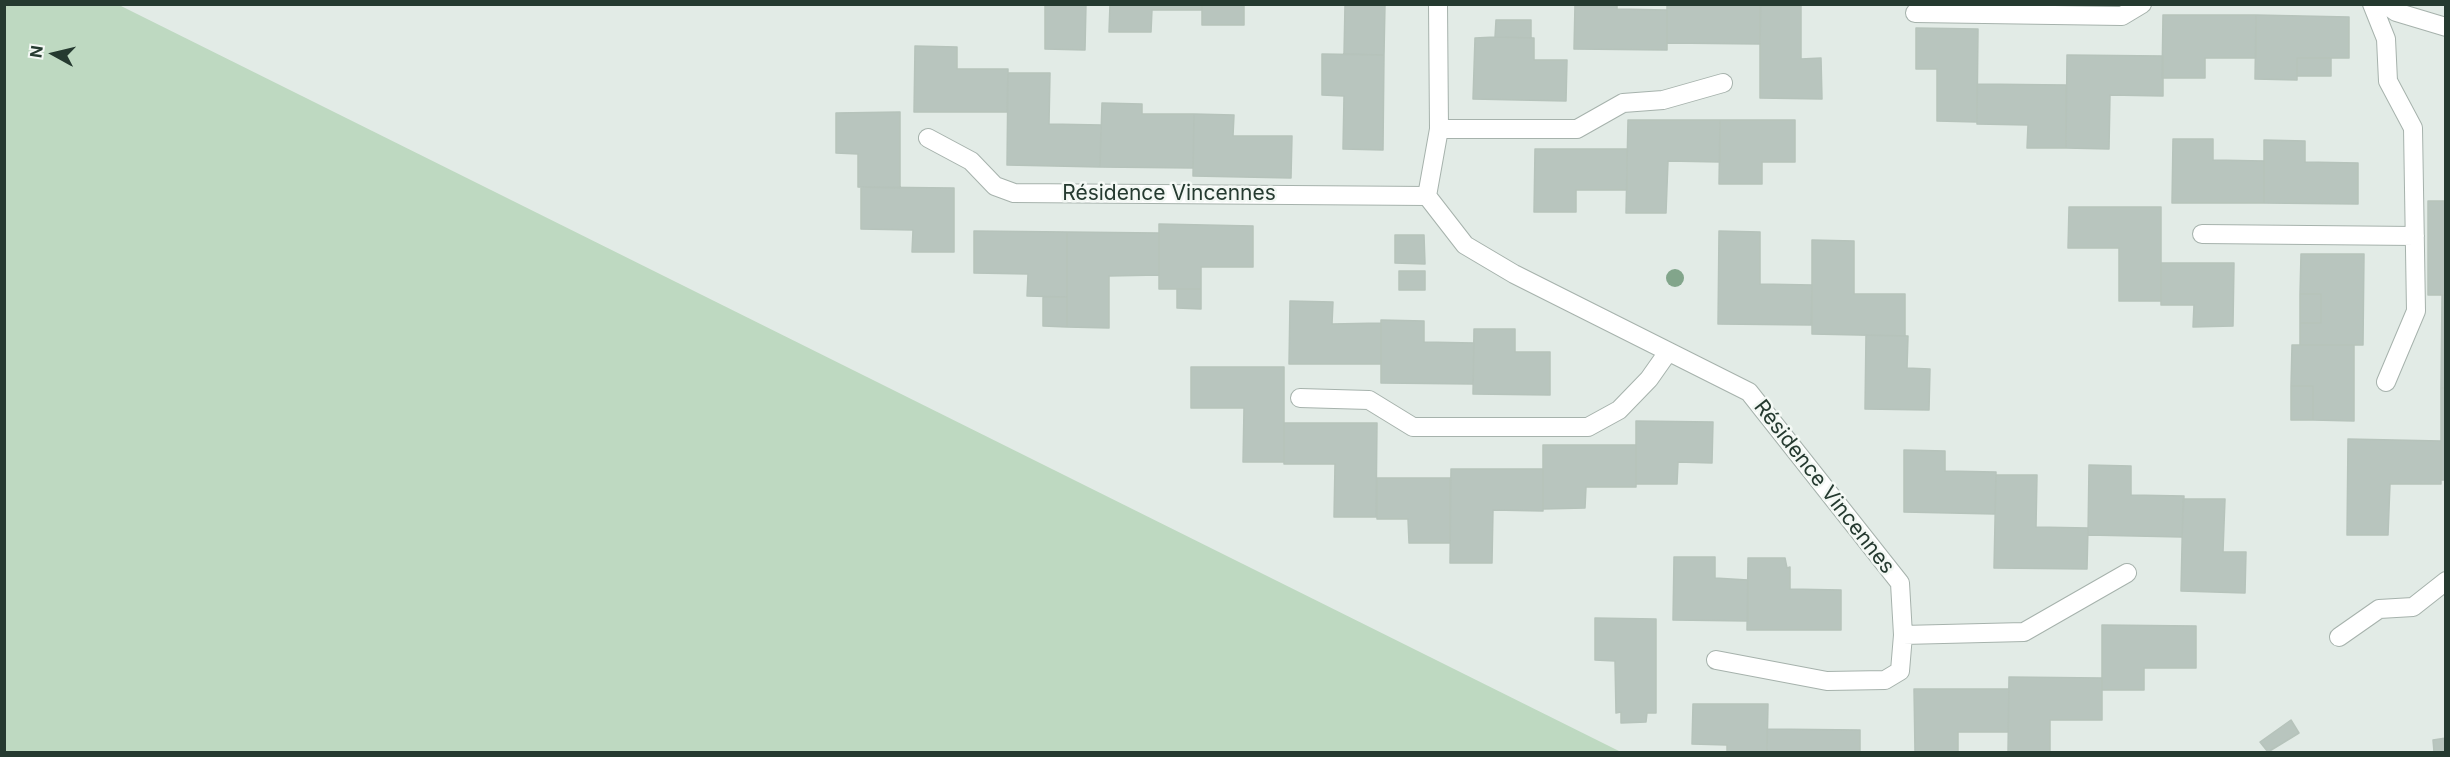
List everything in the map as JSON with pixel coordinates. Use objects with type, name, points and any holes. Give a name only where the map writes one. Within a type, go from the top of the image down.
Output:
[{"type":"street","points":[[1427,196],[1439,129],[1438,4]]},
{"type":"street","points":[[1915,13],[2122,16],[2142,4]]},
{"type":"street","points":[[2372,4],[2386,39],[2388,81],[2413,128],[2416,311],[2386,382]]},
{"type":"street","points":[[2385,4],[2396,12],[2445,27]]},
{"type":"street","points":[[1439,129],[1577,129],[1623,103],[1663,100],[1724,83]]},
{"type":"street","name":"Résidence Vincennes","points":[[928,138],[971,161],[995,186],[1014,194],[1427,196],[1466,245],[1514,274],[1749,392],[1900,583],[1903,635],[1900,671],[1886,680],[1827,681],[1716,660]]},
{"type":"street","points":[[2202,234],[2415,236]]},
{"type":"street","points":[[1300,398],[1369,400],[1413,427],[1588,427],[1619,410],[1649,379],[1668,352]]},
{"type":"street","points":[[1903,635],[2024,632],[2127,573]]},
{"type":"street","points":[[2339,637],[2379,609],[2413,607],[2445,580]]},
{"type":"green space","points":[[4,5],[119,5],[1621,752],[5,752]]},
{"type":"building","points":[[1045,4],[1086,4],[1085,50],[1045,49]]},
{"type":"building","points":[[1110,4],[1202,4],[1202,10],[1152,10],[1151,32],[1109,32]]},
{"type":"building","points":[[1202,4],[1244,4],[1244,25],[1202,25]]},
{"type":"building","points":[[1339,4],[1385,4],[1384,55],[1344,54],[1345,5]]},
{"type":"building","points":[[1575,4],[1617,4],[1617,9],[1667,10],[1667,50],[1574,49]]},
{"type":"building","points":[[1667,4],[1761,4],[1760,44],[1667,43]]},
{"type":"building","points":[[1761,4],[1801,4],[1801,6],[1760,6]]},
{"type":"building","points":[[1760,6],[1801,6],[1801,59],[1821,58],[1822,99],[1760,98]]},
{"type":"building","points":[[2163,15],[2256,15],[2256,58],[2205,58],[2205,78],[2162,78]]},
{"type":"building","points":[[2256,15],[2349,17],[2349,58],[2297,58],[2297,80],[2255,79]]},
{"type":"building","points":[[1496,20],[1531,20],[1531,38],[1495,37]]},
{"type":"building","points":[[1916,28],[1978,29],[1977,122],[1937,121],[1937,69],[1916,69]]},
{"type":"building","points":[[1475,38],[1534,38],[1534,60],[1567,60],[1566,101],[1473,99]]},
{"type":"building","points":[[915,46],[957,47],[957,69],[1008,69],[1007,112],[914,112]]},
{"type":"building","points":[[1322,54],[1384,55],[1383,150],[1343,149],[1344,96],[1322,95]]},
{"type":"building","points":[[2067,55],[2163,56],[2163,96],[2110,95],[2109,149],[2066,148]]},
{"type":"building","points":[[2297,58],[2331,58],[2331,76],[2297,76]]},
{"type":"building","points":[[1008,73],[1050,73],[1049,124],[1101,125],[1100,167],[1007,165]]},
{"type":"building","points":[[1977,84],[2066,85],[2066,148],[2027,148],[2028,125],[1977,124]]},
{"type":"building","points":[[1102,103],[1142,104],[1142,114],[1194,114],[1193,168],[1100,167]]},
{"type":"building","points":[[900,112],[900,188],[858,187],[858,154],[836,153],[836,113]]},
{"type":"building","points":[[1194,114],[1234,115],[1233,136],[1292,136],[1291,178],[1193,176]]},
{"type":"building","points":[[1628,120],[1720,120],[1720,162],[1668,161],[1666,213],[1626,213]]},
{"type":"building","points":[[1720,120],[1795,120],[1795,162],[1762,162],[1762,184],[1719,184]]},
{"type":"building","points":[[2173,139],[2213,139],[2213,160],[2264,161],[2264,203],[2172,203]]},
{"type":"building","points":[[2264,140],[2305,141],[2305,162],[2358,163],[2358,204],[2264,203]]},
{"type":"building","points":[[1535,149],[1627,149],[1627,190],[1576,190],[1576,212],[1534,212]]},
{"type":"building","points":[[861,187],[954,188],[954,252],[912,252],[913,230],[861,229]]},
{"type":"building","points":[[2428,201],[2446,201],[2446,295],[2428,295]]},
{"type":"building","points":[[2069,207],[2161,207],[2161,301],[2119,301],[2119,248],[2068,248]]},
{"type":"building","points":[[1159,224],[1253,226],[1253,267],[1201,267],[1201,289],[1159,289]]},
{"type":"building","points":[[974,231],[1067,232],[1067,297],[1027,296],[1028,274],[974,273]]},
{"type":"building","points":[[1719,231],[1760,232],[1760,284],[1812,285],[1811,325],[1718,324]]},
{"type":"building","points":[[1067,232],[1159,233],[1159,275],[1109,276],[1109,328],[1067,327]]},
{"type":"building","points":[[1395,235],[1424,235],[1425,264],[1395,263]]},
{"type":"building","points":[[1812,240],[1854,241],[1854,294],[1905,294],[1905,336],[1812,334]]},
{"type":"building","points":[[2301,254],[2364,254],[2363,345],[2300,345],[2300,323],[2321,323],[2321,294],[2300,294]]},
{"type":"building","points":[[2161,263],[2234,263],[2233,326],[2193,327],[2194,305],[2161,305]]},
{"type":"building","points":[[1399,271],[1425,271],[1425,290],[1399,290]]},
{"type":"building","points":[[1177,289],[1201,289],[1201,309],[1177,308]]},
{"type":"building","points":[[2300,294],[2321,294],[2321,323],[2300,323]]},
{"type":"building","points":[[2442,295],[2446,295],[2446,388],[2441,388]]},
{"type":"building","points":[[1043,297],[1067,297],[1067,327],[1043,326]]},
{"type":"building","points":[[1290,301],[1333,302],[1332,324],[1381,323],[1381,364],[1289,364]]},
{"type":"building","points":[[1381,320],[1424,321],[1424,342],[1474,343],[1473,384],[1381,383]]},
{"type":"building","points":[[1474,329],[1515,329],[1515,352],[1550,352],[1550,395],[1473,394]]},
{"type":"building","points":[[1866,335],[1908,336],[1907,368],[1930,369],[1929,410],[1865,409]]},
{"type":"building","points":[[2292,345],[2354,345],[2354,421],[2313,420],[2313,386],[2291,386]]},
{"type":"building","points":[[1191,367],[1284,367],[1284,462],[1243,462],[1244,408],[1191,408]]},
{"type":"building","points":[[2291,386],[2313,386],[2313,420],[2291,420]]},
{"type":"building","points":[[2441,388],[2446,388],[2446,480],[2441,480]]},
{"type":"building","points":[[1636,421],[1713,422],[1712,463],[1678,462],[1677,484],[1636,484]]},
{"type":"building","points":[[1284,423],[1377,423],[1376,517],[1334,517],[1335,464],[1284,464]]},
{"type":"building","points":[[2348,439],[2441,441],[2441,484],[2390,484],[2388,535],[2347,535]]},
{"type":"building","points":[[1543,445],[1636,445],[1636,487],[1586,487],[1585,508],[1543,509]]},
{"type":"building","points":[[1904,450],[1945,451],[1945,471],[1996,472],[1995,514],[1904,512]]},
{"type":"building","points":[[2089,465],[2131,466],[2131,495],[2184,496],[2182,537],[2088,535]]},
{"type":"building","points":[[1451,469],[1543,469],[1543,511],[1493,510],[1492,563],[1450,563]]},
{"type":"building","points":[[1996,475],[2037,475],[2036,527],[2088,528],[2087,569],[1994,568]]},
{"type":"building","points":[[1377,478],[1450,478],[1450,543],[1409,543],[1408,519],[1377,519]]},
{"type":"building","points":[[2183,499],[2225,499],[2223,552],[2246,552],[2245,593],[2181,591]]},
{"type":"building","points":[[1674,557],[1715,557],[1715,578],[1748,580],[1748,621],[1673,620]]},
{"type":"building","points":[[1748,558],[1785,558],[1787,568],[1790,567],[1790,589],[1841,590],[1841,630],[1747,630]]},
{"type":"building","points":[[1595,618],[1656,619],[1656,713],[1647,713],[1646,722],[1621,723],[1621,712],[1616,713],[1615,661],[1595,660]]},
{"type":"building","points":[[2102,625],[2196,626],[2196,668],[2144,668],[2144,690],[2102,690]]},
{"type":"building","points":[[2009,677],[2102,678],[2102,720],[2050,720],[2050,752],[2008,752]]},
{"type":"building","points":[[1914,689],[2009,689],[2008,732],[1958,732],[1958,752],[1915,752]]},
{"type":"building","points":[[1693,704],[1768,704],[1767,752],[1727,752],[1727,745],[1692,744]]},
{"type":"building","points":[[2291,720],[2299,733],[2268,752],[2260,742]]},
{"type":"building","points":[[1767,729],[1860,730],[1860,752],[1767,752]]},
{"type":"building","points":[[2446,738],[2446,752],[2434,752],[2433,740]]}]
